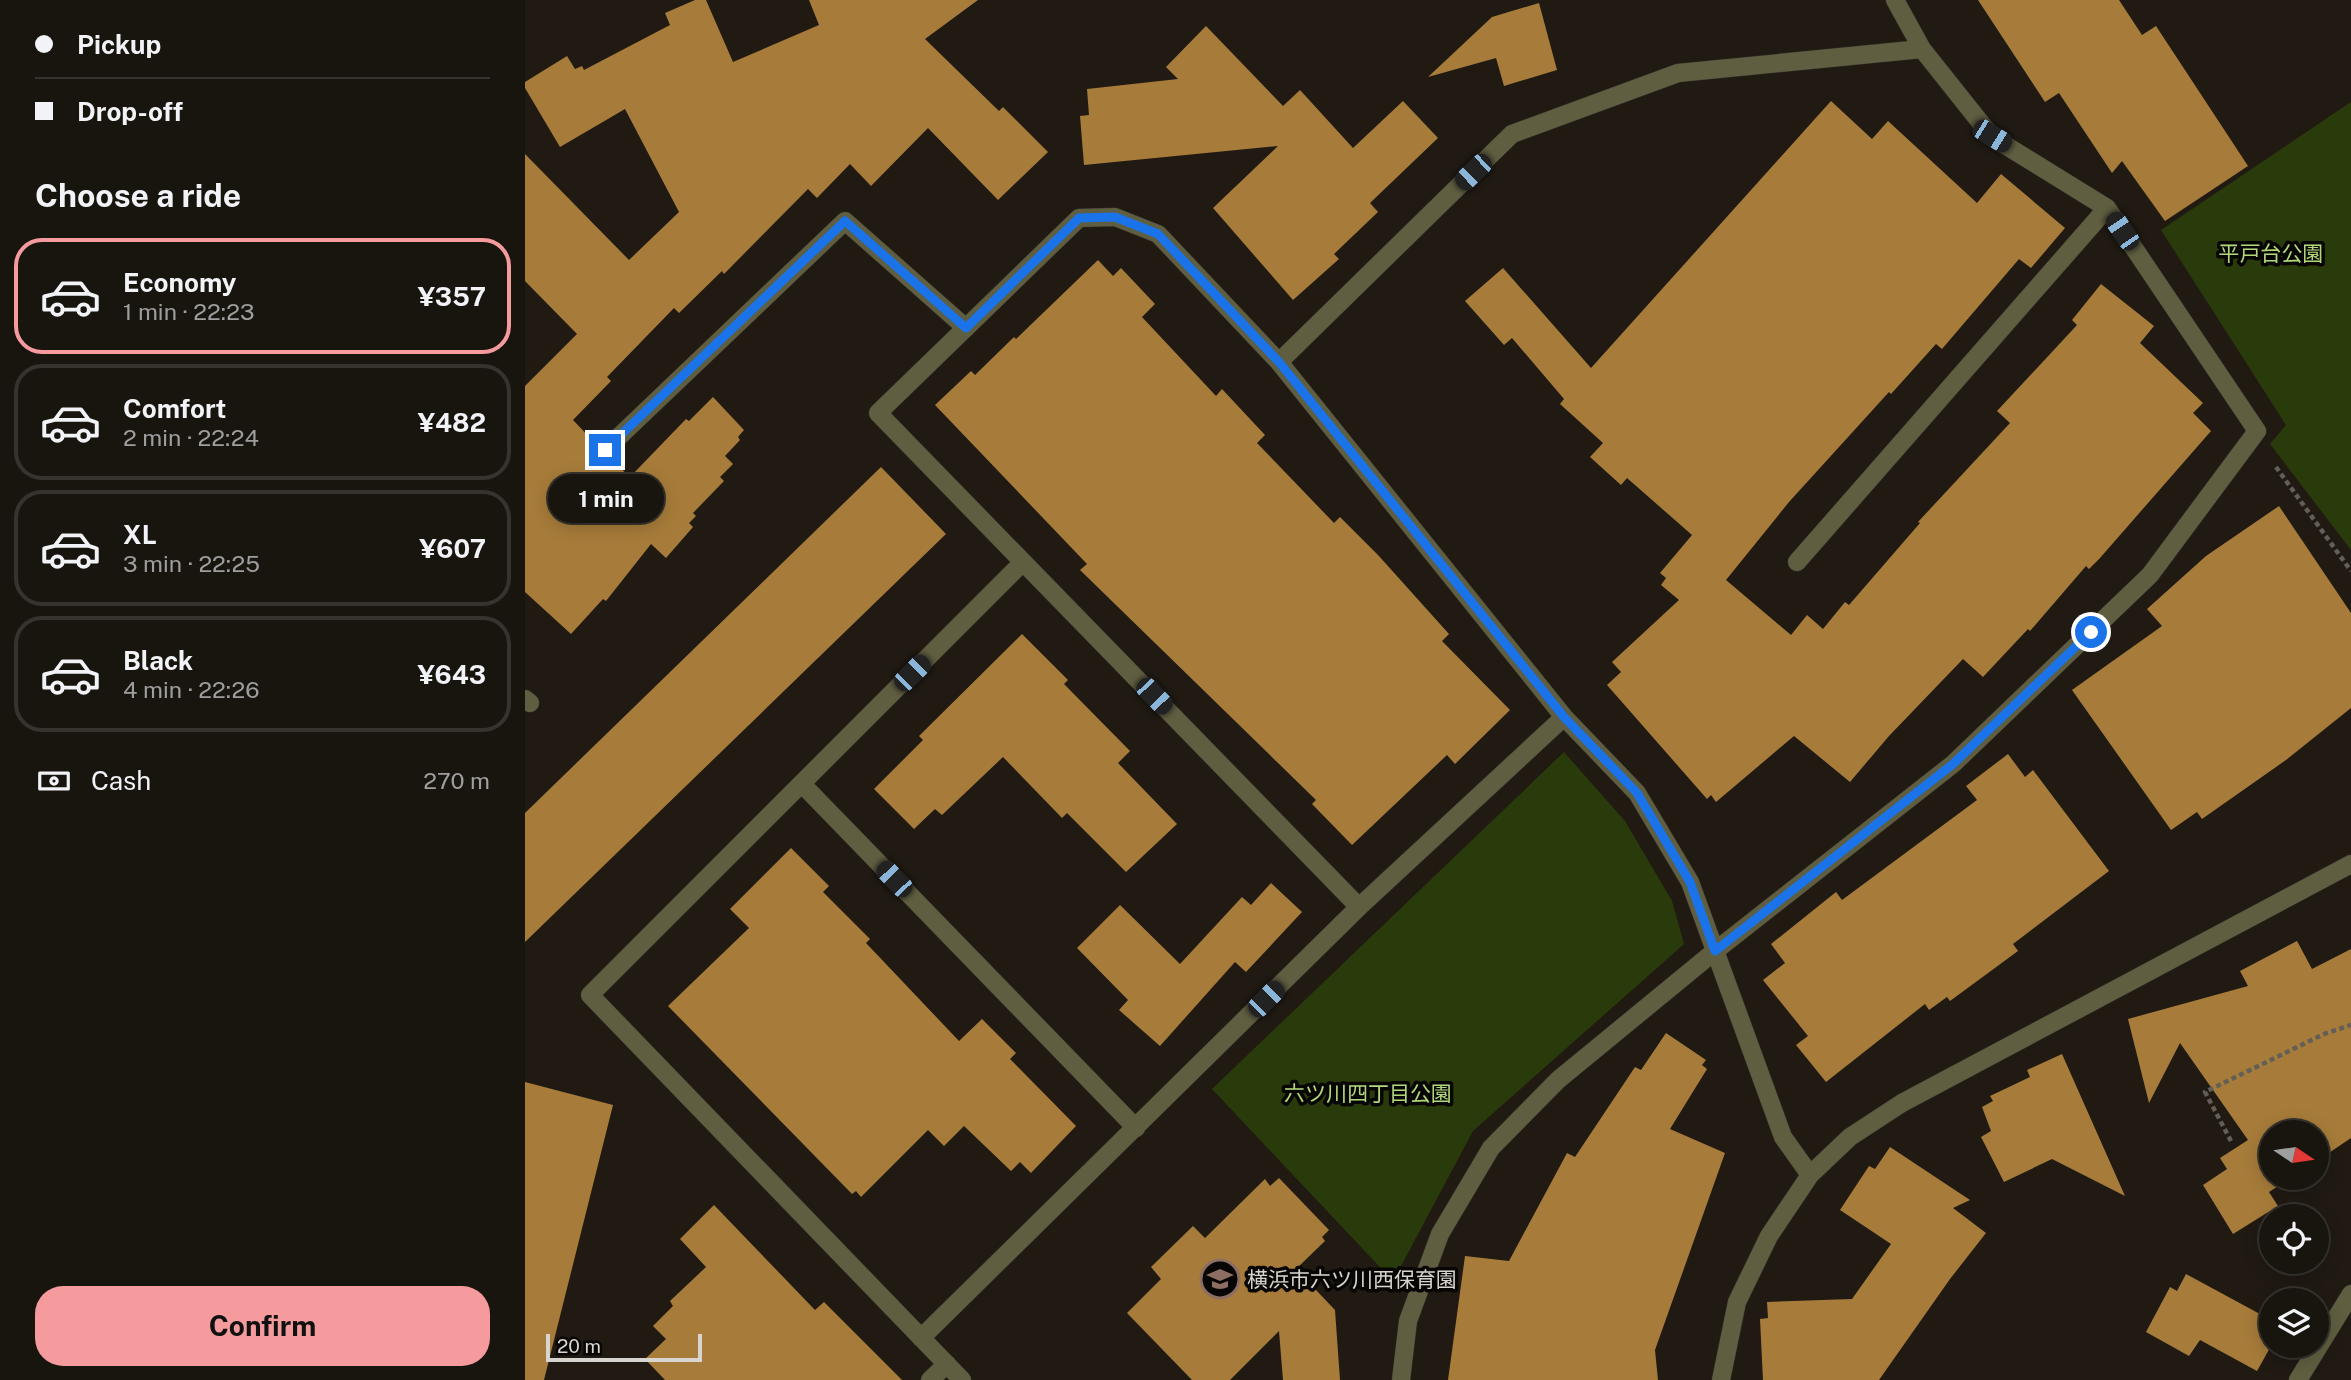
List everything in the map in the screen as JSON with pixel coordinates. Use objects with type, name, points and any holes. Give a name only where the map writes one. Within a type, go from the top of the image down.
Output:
[{"type":"street","points":[[1401,1380],[1408,1321],[1440,1234],[1491,1148],[1558,1080],[1715,951],[1953,764],[2150,575],[2257,431],[2107,208],[1992,136],[1922,49],[1895,0]]},
{"type":"street","points":[[1279,362],[1512,134],[1678,73],[1922,49]]},
{"type":"street","points":[[1797,562],[2107,208]]},
{"type":"street","points":[[1359,907],[878,413],[1079,218],[1115,217],[1158,234],[1279,362],[1564,717],[1637,793],[1690,882],[1783,1137],[1810,1175]]},
{"type":"street","points":[[605,450],[845,221],[966,328]]},
{"type":"street","points":[[962,1380],[590,995],[1023,562]]},
{"type":"street","points":[[921,1338],[1359,907],[1564,717]]},
{"type":"street","points":[[802,784],[1136,1128]]},
{"type":"street","points":[[1721,1380],[1737,1302],[1769,1236],[1810,1175],[1850,1137],[1902,1103],[2351,864]]},
{"type":"street","points":[[2298,1380],[2351,1294]]},
{"type":"street","points":[[930,1380],[947,1364]]},
{"type":"path","points":[[2254,436],[2351,571]]},
{"type":"path","points":[[2231,1141],[2205,1093],[2324,1034],[2351,1025]]},
{"type":"green space","name":"平戸台公園","points":[[2351,102],[2351,550],[2270,444],[2286,425],[2161,230]]},
{"type":"green space","name":"六ツ川四丁目公園","points":[[1564,752],[1625,821],[1672,901],[1684,944],[1473,1131],[1393,1281],[1212,1089]]},
{"type":"building","points":[[695,0],[706,0],[733,62],[819,25],[809,0],[978,0],[925,39],[999,111],[1003,107],[1048,152],[998,200],[928,128],[871,186],[850,164],[817,198],[808,189],[724,274],[722,271],[679,313],[674,308],[607,377],[611,381],[573,420],[596,444],[594,452],[597,458],[602,461],[611,459],[630,477],[686,419],[689,421],[713,397],[744,430],[738,437],[740,440],[725,456],[733,464],[720,477],[724,481],[693,513],[696,516],[689,523],[693,527],[666,558],[651,544],[606,601],[603,599],[571,634],[525,592],[525,386],[577,334],[525,281],[525,154],[629,260],[679,212],[625,109],[560,147],[525,88],[525,82],[567,56],[575,69],[582,66],[584,70],[670,25],[665,13]]},
{"type":"building","points":[[1978,0],[2119,0],[2142,35],[2156,26],[2248,166],[2165,221],[2122,161],[2112,173],[2059,93],[2045,102]]},
{"type":"building","points":[[1539,3],[1557,70],[1504,86],[1496,58],[1428,77],[1492,17]]},
{"type":"building","points":[[1206,26],[1283,106],[1300,90],[1353,148],[1403,101],[1438,138],[1370,203],[1378,212],[1334,254],[1339,259],[1293,300],[1213,208],[1278,146],[1084,165],[1080,116],[1089,115],[1087,89],[1178,79],[1166,67]]},
{"type":"building","points":[[1831,101],[1872,139],[1888,121],[1977,203],[2001,174],[2065,228],[2031,268],[2019,259],[1942,349],[1936,344],[1891,394],[1889,392],[1789,502],[1726,580],[1791,635],[1807,615],[1823,629],[1845,602],[1849,605],[1920,523],[1918,522],[2010,423],[1997,411],[2077,325],[2072,320],[2101,284],[2154,326],[2140,343],[2203,403],[2193,413],[2211,431],[2100,558],[2089,569],[2086,566],[2030,631],[2028,629],[1983,677],[1963,659],[1889,736],[1850,782],[1794,736],[1716,802],[1711,795],[1707,799],[1607,685],[1621,672],[1612,662],[1679,600],[1661,585],[1666,578],[1660,573],[1692,535],[1627,478],[1621,485],[1590,457],[1603,443],[1560,404],[1564,399],[1512,338],[1504,345],[1465,301],[1503,268],[1591,368]]},
{"type":"building","points":[[1098,260],[1113,276],[1121,268],[1155,304],[1142,317],[1216,396],[1222,389],[1265,435],[1257,443],[1334,523],[1340,517],[1378,555],[1449,634],[1442,641],[1510,710],[1455,764],[1447,755],[1352,845],[1312,804],[1316,800],[1080,570],[1087,564],[935,405],[971,371],[975,375],[1014,337],[1016,339]]},
{"type":"building","points":[[881,467],[946,534],[525,942],[525,813]]},
{"type":"building","points":[[2279,506],[2351,613],[2351,708],[2286,760],[2202,819],[2197,812],[2171,830],[2072,690],[2162,626],[2147,609],[2206,556]]},
{"type":"building","points":[[1022,634],[1068,680],[1064,684],[1130,751],[1118,763],[1177,824],[1126,872],[1067,813],[1062,818],[1003,757],[942,815],[935,809],[914,829],[874,789],[923,740],[919,736]]},
{"type":"building","points":[[2008,754],[2025,777],[2033,770],[2109,871],[2013,944],[2018,951],[1950,1001],[1947,997],[1929,1010],[1925,1004],[1826,1082],[1796,1045],[1808,1036],[1763,980],[1785,963],[1771,944],[1836,892],[1842,900],[1977,800],[1966,786]]},
{"type":"building","points":[[791,848],[829,886],[823,892],[870,939],[866,943],[959,1041],[982,1019],[1016,1053],[1010,1059],[1076,1126],[1031,1173],[1020,1162],[1011,1171],[964,1126],[944,1146],[928,1130],[861,1197],[856,1191],[852,1194],[668,1006],[749,928],[730,909]]},
{"type":"building","points":[[1271,883],[1302,912],[1246,972],[1235,962],[1160,1046],[1119,1010],[1128,1000],[1077,948],[1120,905],[1180,964],[1242,897],[1251,905]]},
{"type":"building","points":[[2297,941],[2312,969],[2351,949],[2351,1138],[2329,1153],[2329,1120],[2259,1120],[2259,1190],[2272,1190],[2269,1192],[2277,1204],[2259,1204],[2259,1218],[2233,1234],[2203,1185],[2227,1169],[2220,1158],[2248,1140],[2180,1043],[2149,1103],[2128,1019],[2248,986],[2240,971]]},
{"type":"building","points":[[1666,1033],[1706,1060],[1702,1065],[1707,1069],[1670,1129],[1725,1153],[1655,1350],[1658,1380],[1448,1380],[1465,1256],[1509,1261],[1567,1153],[1575,1157],[1635,1067],[1641,1070]]},
{"type":"building","points":[[2062,1054],[2125,1196],[2052,1159],[2004,1182],[1981,1137],[1991,1131],[1982,1107],[1993,1101],[1990,1096],[2030,1077],[2027,1070]]},
{"type":"building","points":[[525,1082],[613,1105],[544,1380],[525,1380]]},
{"type":"building","points":[[1890,1147],[1970,1200],[1953,1208],[1986,1233],[1879,1380],[1763,1380],[1760,1319],[1768,1318],[1767,1302],[1852,1299],[1891,1244],[1840,1210],[1869,1166],[1875,1169]]},
{"type":"building","points":[[1279,1178],[1329,1230],[1322,1237],[1325,1241],[1296,1269],[1335,1310],[1340,1380],[1283,1380],[1279,1331],[1230,1380],[1192,1380],[1127,1313],[1161,1279],[1151,1267],[1193,1226],[1205,1238],[1265,1179],[1270,1186]]},
{"type":"building","points":[[714,1205],[815,1310],[824,1302],[902,1380],[665,1380],[645,1359],[666,1339],[653,1326],[673,1306],[670,1301],[706,1267],[680,1239]]},
{"type":"building","points":[[2186,1274],[2259,1314],[2259,1358],[2264,1358],[2257,1371],[2200,1340],[2189,1356],[2146,1332],[2170,1287],[2177,1291]]},
{"type":"place","name":"横浜市六ツ川西保育園","points":[[1220,1279]]},
{"type":"route","points":[[605,450],[845,221],[966,328],[1079,218],[1115,217],[1158,234],[1279,362],[1564,717],[1637,793],[1690,882],[1715,951],[1953,764],[2091,632]]}]
